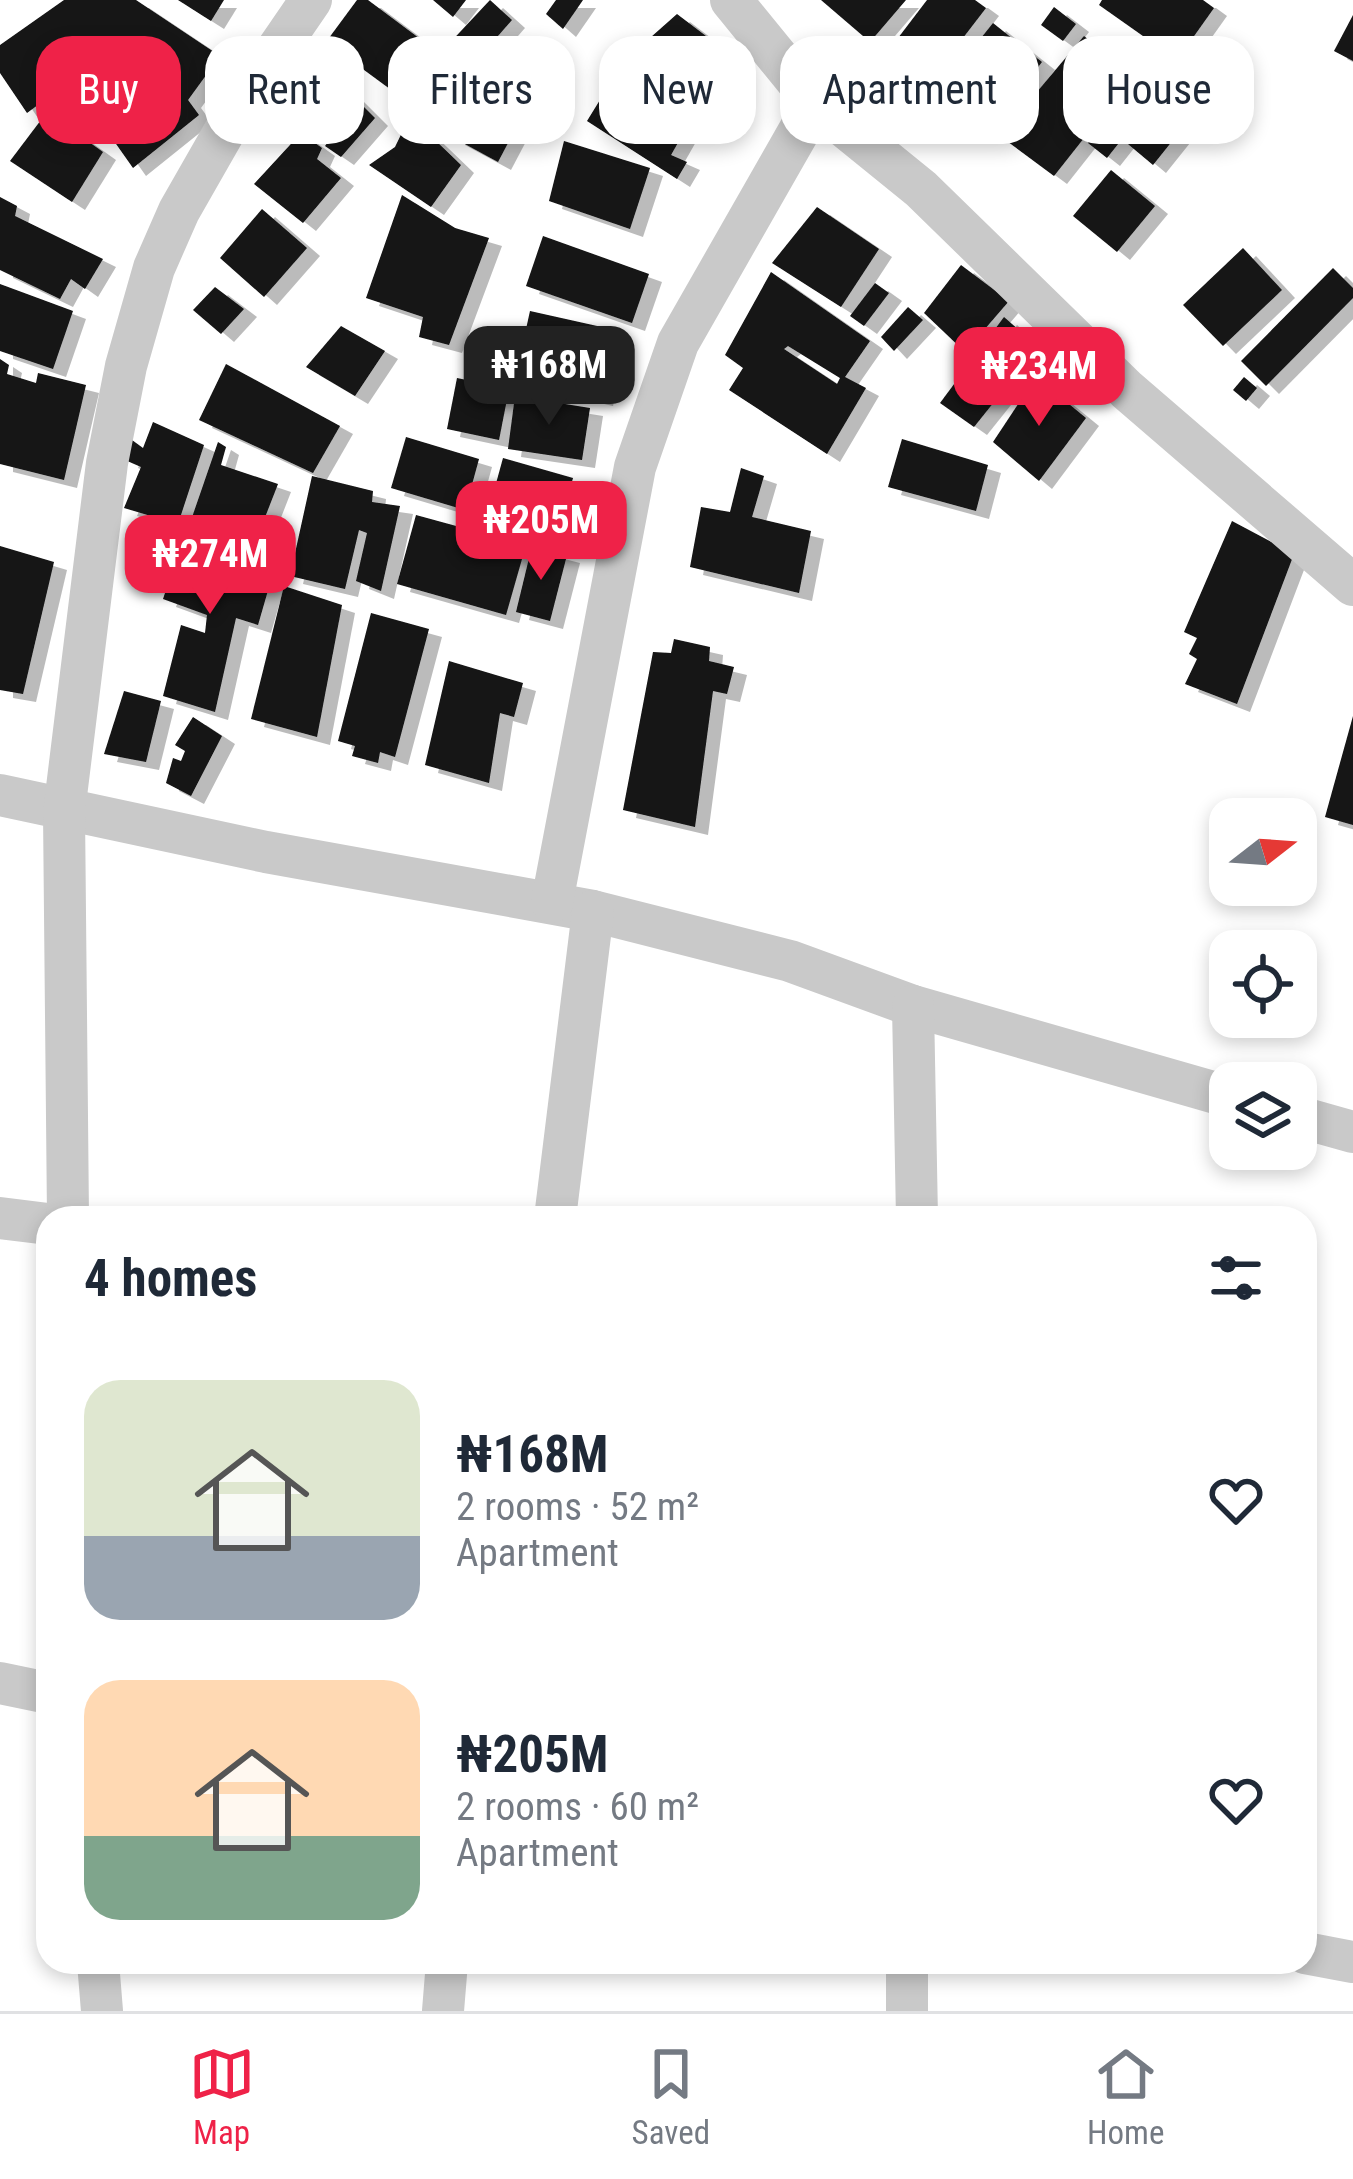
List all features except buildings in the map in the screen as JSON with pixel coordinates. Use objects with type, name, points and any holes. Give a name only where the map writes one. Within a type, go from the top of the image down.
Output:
[{"type":"street","points":[[68,1206],[64,812],[107,463],[137,318],[179,211],[244,99],[311,0]]},
{"type":"street","points":[[730,0],[780,61]]},
{"type":"street","points":[[552,902],[635,467],[678,343],[792,144]]},
{"type":"street","points":[[866,144],[921,189],[1127,390],[1353,585]]},
{"type":"street","points":[[0,795],[64,812],[593,911],[790,961],[914,1006],[1026,1034],[1209,1091]]},
{"type":"street","points":[[556,1206],[593,911]]},
{"type":"street","points":[[914,1006],[917,1206]]},
{"type":"street","points":[[1317,1122],[1353,1132]]},
{"type":"street","points":[[0,1218],[36,1222]]},
{"type":"street","points":[[0,1683],[36,1690]]},
{"type":"street","points":[[1317,1955],[1353,1962]]},
{"type":"street","points":[[99,1974],[102,2011]]},
{"type":"street","points":[[443,2011],[446,1974]]},
{"type":"street","points":[[907,1974],[907,2011]]}]
